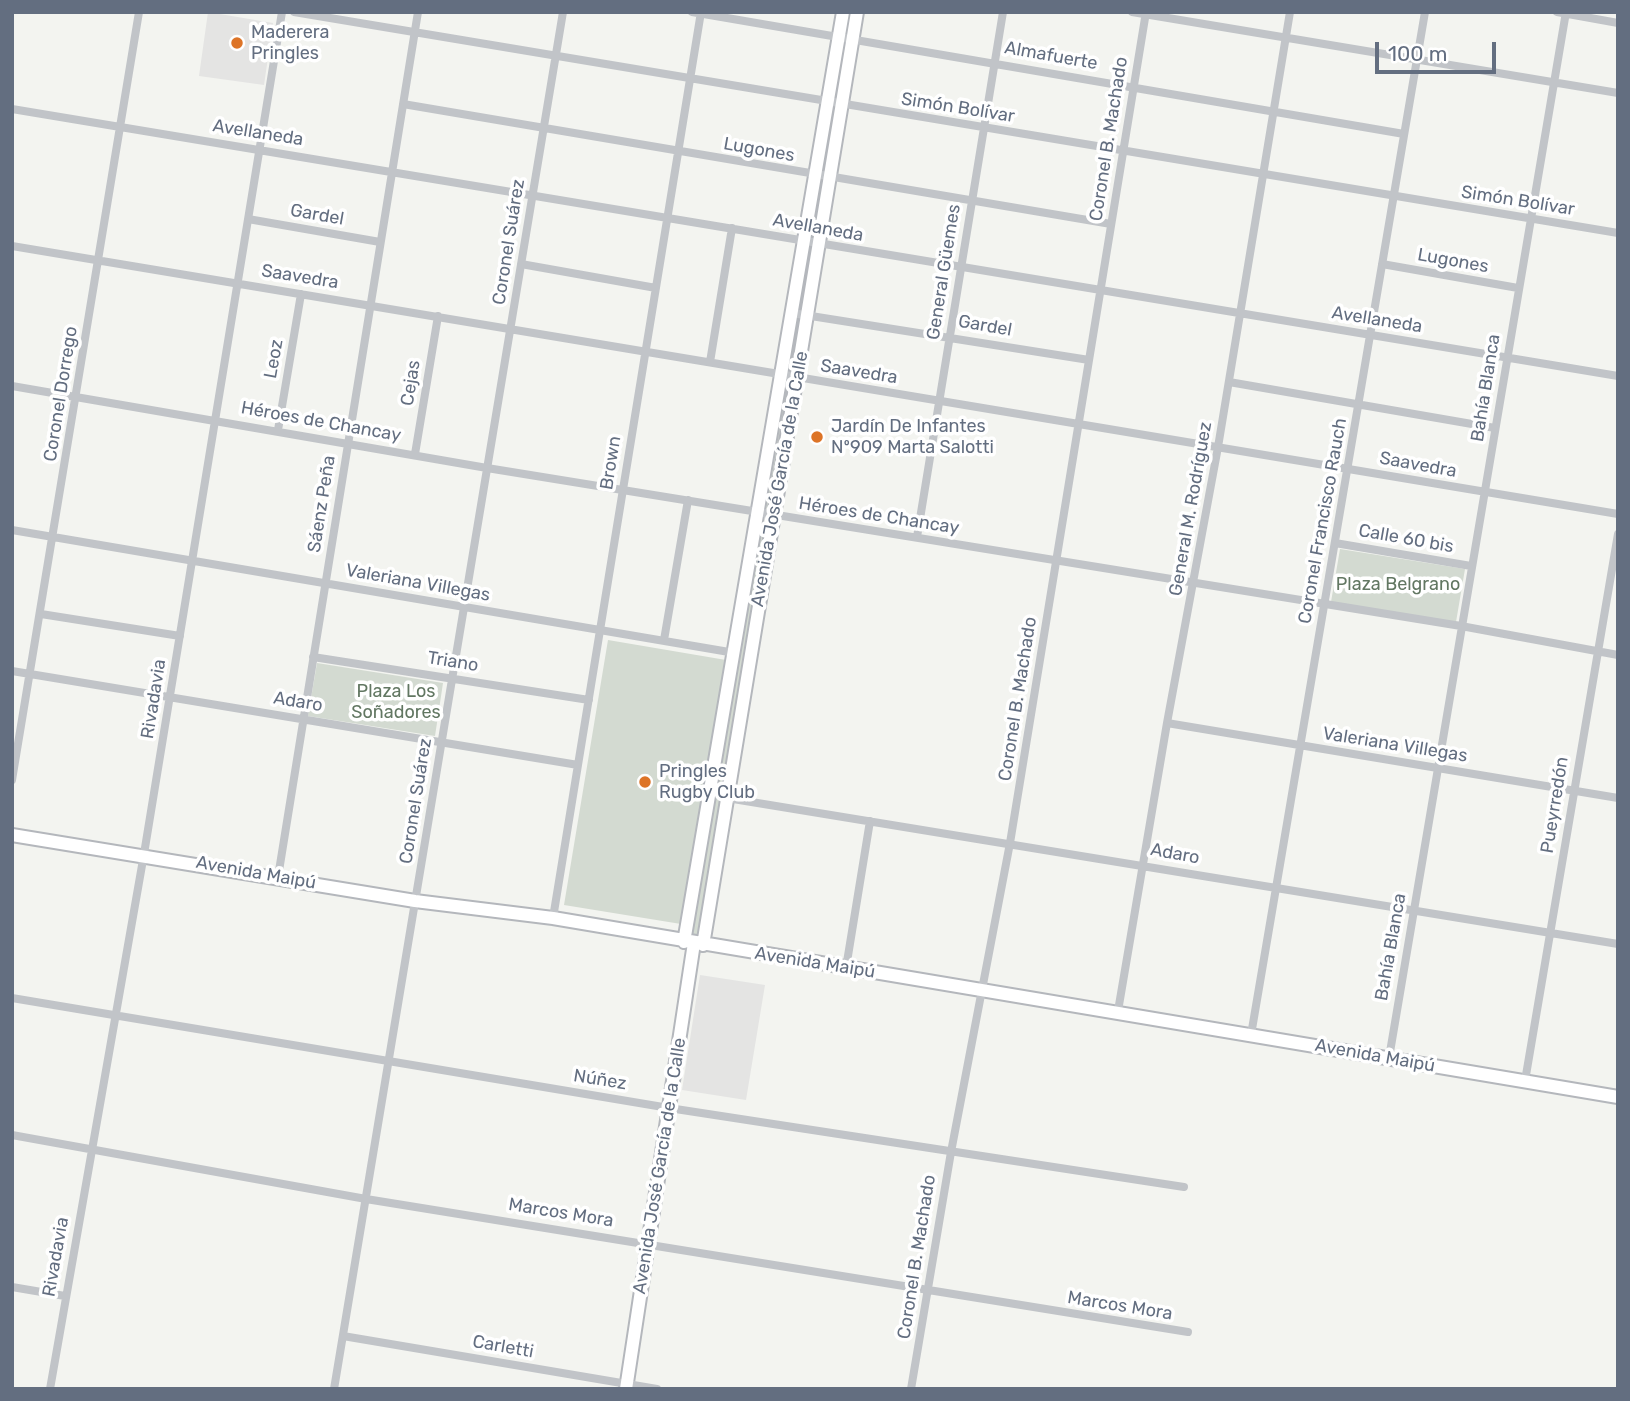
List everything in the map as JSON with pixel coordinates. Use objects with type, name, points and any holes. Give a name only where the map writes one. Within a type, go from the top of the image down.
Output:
[{"type":"main road","name":"Avenida José García de la Calle","points":[[626,1386],[694,943],[735,653],[843,12]]},
{"type":"main road","name":"Avenida José García de la Calle","points":[[694,943],[727,798],[857,12]]},
{"type":"main road","name":"Avenida Maipú","points":[[12,835],[415,901],[553,918],[1618,1097]]},
{"type":"street","name":"Coronel Dorrego","points":[[12,780],[139,12]]},
{"type":"street","name":"Rivadavia","points":[[50,1389],[144,855],[282,12]]},
{"type":"street","name":"Simón Bolívar","points":[[294,12],[843,106],[1618,233]]},
{"type":"street","name":"Sáenz Peña","points":[[278,877],[418,12]]},
{"type":"street","name":"Coronel Suárez","points":[[334,1389],[563,12]]},
{"type":"street","name":"General Güemes","points":[[917,537],[1003,12]]},
{"type":"street","points":[[1132,12],[1618,93]]},
{"type":"street","name":"General M. Rodríguez","points":[[1118,1011],[1167,723],[1219,447],[1290,12]]},
{"type":"street","name":"Coronel Francisco Rauch","points":[[1251,1035],[1425,12]]},
{"type":"street","name":"Almafuerte","points":[[698,13],[1405,134]]},
{"type":"street","name":"Brown","points":[[553,918],[668,218],[698,13]]},
{"type":"street","name":"Coronel B. Machado","points":[[911,1389],[951,1152],[1010,843],[1146,13]]},
{"type":"street","points":[[1563,13],[1618,23]]},
{"type":"street","name":"Bahía Blanca","points":[[1389,1058],[1563,13]]},
{"type":"street","name":"Lugones","points":[[403,104],[1111,224]]},
{"type":"street","name":"Avellaneda","points":[[12,108],[733,228],[819,245],[1618,376]]},
{"type":"street","name":"Gardel","points":[[248,219],[380,242]]},
{"type":"street","points":[[710,362],[733,228]]},
{"type":"street","name":"Saavedra","points":[[12,246],[1618,514]]},
{"type":"street","points":[[521,264],[656,288]]},
{"type":"street","name":"Lugones","points":[[1382,264],[1518,288]]},
{"type":"street","name":"Leoz","points":[[278,430],[301,294]]},
{"type":"street","name":"Gardel","points":[[792,313],[1089,360]]},
{"type":"street","name":"Cejas","points":[[415,454],[438,316]]},
{"type":"street","points":[[1229,382],[1495,428]]},
{"type":"street","name":"Héroes de Chancay","points":[[12,386],[487,468],[1461,626],[1618,655]]},
{"type":"street","points":[[664,640],[688,500]]},
{"type":"street","name":"Valeriana Villegas","points":[[12,530],[735,653]]},
{"type":"street","name":"Pueyrredón","points":[[1525,1081],[1618,534]]},
{"type":"street","name":"Calle 60 bis","points":[[1335,543],[1471,566]]},
{"type":"street","points":[[41,614],[180,636]]},
{"type":"street","name":"Triano","points":[[313,657],[589,700]]},
{"type":"street","name":"Adaro","points":[[12,671],[578,765]]},
{"type":"street","name":"Valeriana Villegas","points":[[1167,723],[1618,798]]},
{"type":"street","name":"Adaro","points":[[727,798],[1143,864],[1618,944]]},
{"type":"street","points":[[846,968],[870,821]]},
{"type":"street","name":"Núñez","points":[[12,998],[668,1108],[1184,1187]]},
{"type":"street","name":"Marcos Mora","points":[[12,1135],[366,1199],[648,1243],[927,1292],[1188,1332]]},
{"type":"street","points":[[12,1287],[65,1296]]},
{"type":"street","name":"Carletti","points":[[343,1336],[626,1386],[657,1389]]},
{"type":"shaded area","points":[[208,12],[273,23],[264,85],[199,76]]},
{"type":"shaded area","points":[[700,975],[765,985],[746,1100],[682,1090]]},
{"type":"green space","points":[[782,389],[790,390],[771,510],[763,508]]},
{"type":"green space","points":[[761,525],[768,526],[699,935],[691,934]]},
{"type":"green space","name":"Plaza Belgrano","points":[[1340,549],[1465,569],[1456,622],[1331,602]]},
{"type":"green space","name":"Pringles Rugby Club","points":[[608,640],[726,660],[681,924],[564,905]]},
{"type":"green space","name":"Plaza Los Soñadores","points":[[317,663],[443,683],[435,736],[308,716]]},
{"type":"place","name":"Maderera Pringles","points":[[237,43]]},
{"type":"place","name":"Jardín De Infantes Nº909 Marta Salotti","points":[[817,437]]},
{"type":"place","name":"Pringles Rugby Club","points":[[645,782]]}]
